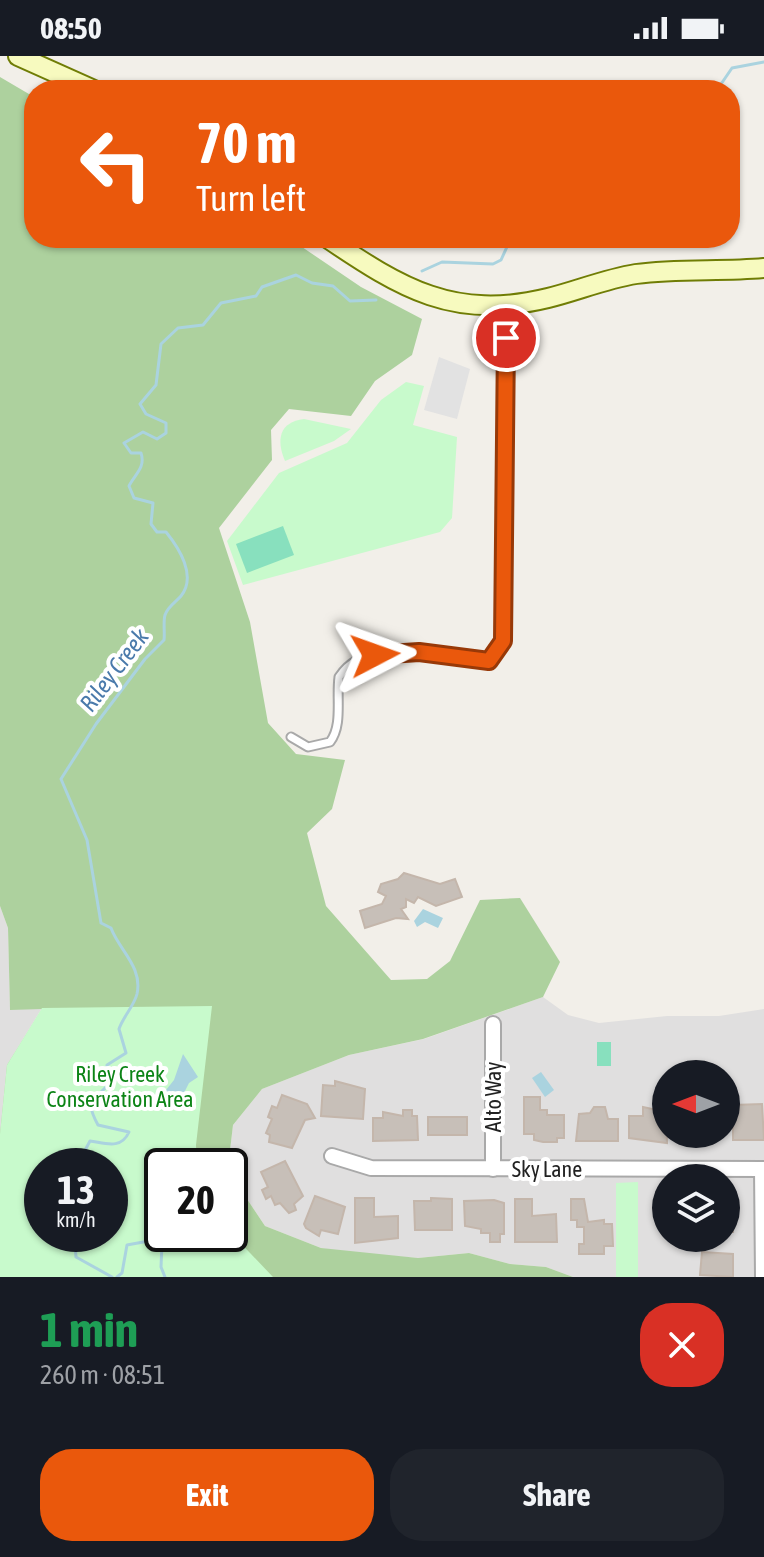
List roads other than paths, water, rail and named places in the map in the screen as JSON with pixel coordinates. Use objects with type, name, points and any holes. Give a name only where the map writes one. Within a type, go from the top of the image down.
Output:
[{"type":"street","points":[[18,56],[72,80]]},
{"type":"street","points":[[342,248],[390,281],[413,291],[459,303],[505,305],[547,298],[636,274],[764,268]]},
{"type":"street","name":"Alto Way","points":[[493,1024],[493,1169]]},
{"type":"street","name":"Sky Lane","points":[[332,1156],[371,1168],[763,1169]]},
{"type":"street","points":[[763,1169],[763,1277]]},
{"type":"lane","points":[[291,737],[308,747],[330,742],[338,725],[335,700],[339,677],[358,662],[375,655],[419,652],[489,661],[503,641],[505,305]]},
{"type":"water","points":[[423,909],[443,918],[438,928],[425,922],[417,927],[414,921]]},
{"type":"water","points":[[183,1054],[198,1077],[189,1083],[180,1101],[170,1104],[162,1095],[174,1080]]},
{"type":"water","points":[[541,1072],[554,1090],[545,1097],[532,1078]]},
{"type":"waterway","name":"Riley Creek","points":[[724,80],[732,68],[764,62]]},
{"type":"waterway","name":"Riley Creek","points":[[422,271],[442,262],[493,264],[501,260],[506,248]]},
{"type":"waterway","name":"Riley Creek","points":[[86,1148],[90,1141],[117,1143],[129,1132],[98,1125],[91,1106],[107,1086],[107,1065],[126,1053],[119,1029],[136,998],[138,984],[134,967],[111,928],[101,923],[87,840],[61,779],[96,724],[145,659],[164,640],[165,615],[181,596],[187,580],[187,571],[176,546],[166,532],[157,532],[151,524],[153,503],[134,498],[129,486],[141,467],[142,458],[141,453],[131,453],[124,443],[143,432],[157,439],[166,433],[166,423],[146,414],[140,404],[156,385],[161,344],[178,328],[203,325],[221,303],[256,296],[262,287],[296,275],[312,283],[333,286],[350,301],[376,300]]},
{"type":"waterway","name":"Riley Creek","points":[[117,1277],[122,1273],[127,1245],[154,1240],[162,1243],[161,1267],[165,1277]]},
{"type":"waterway","name":"Riley Creek","points":[[76,1252],[76,1257],[112,1277]]},
{"type":"park label","name":"Riley Creek Conservation Area","points":[[120,1086]]}]
